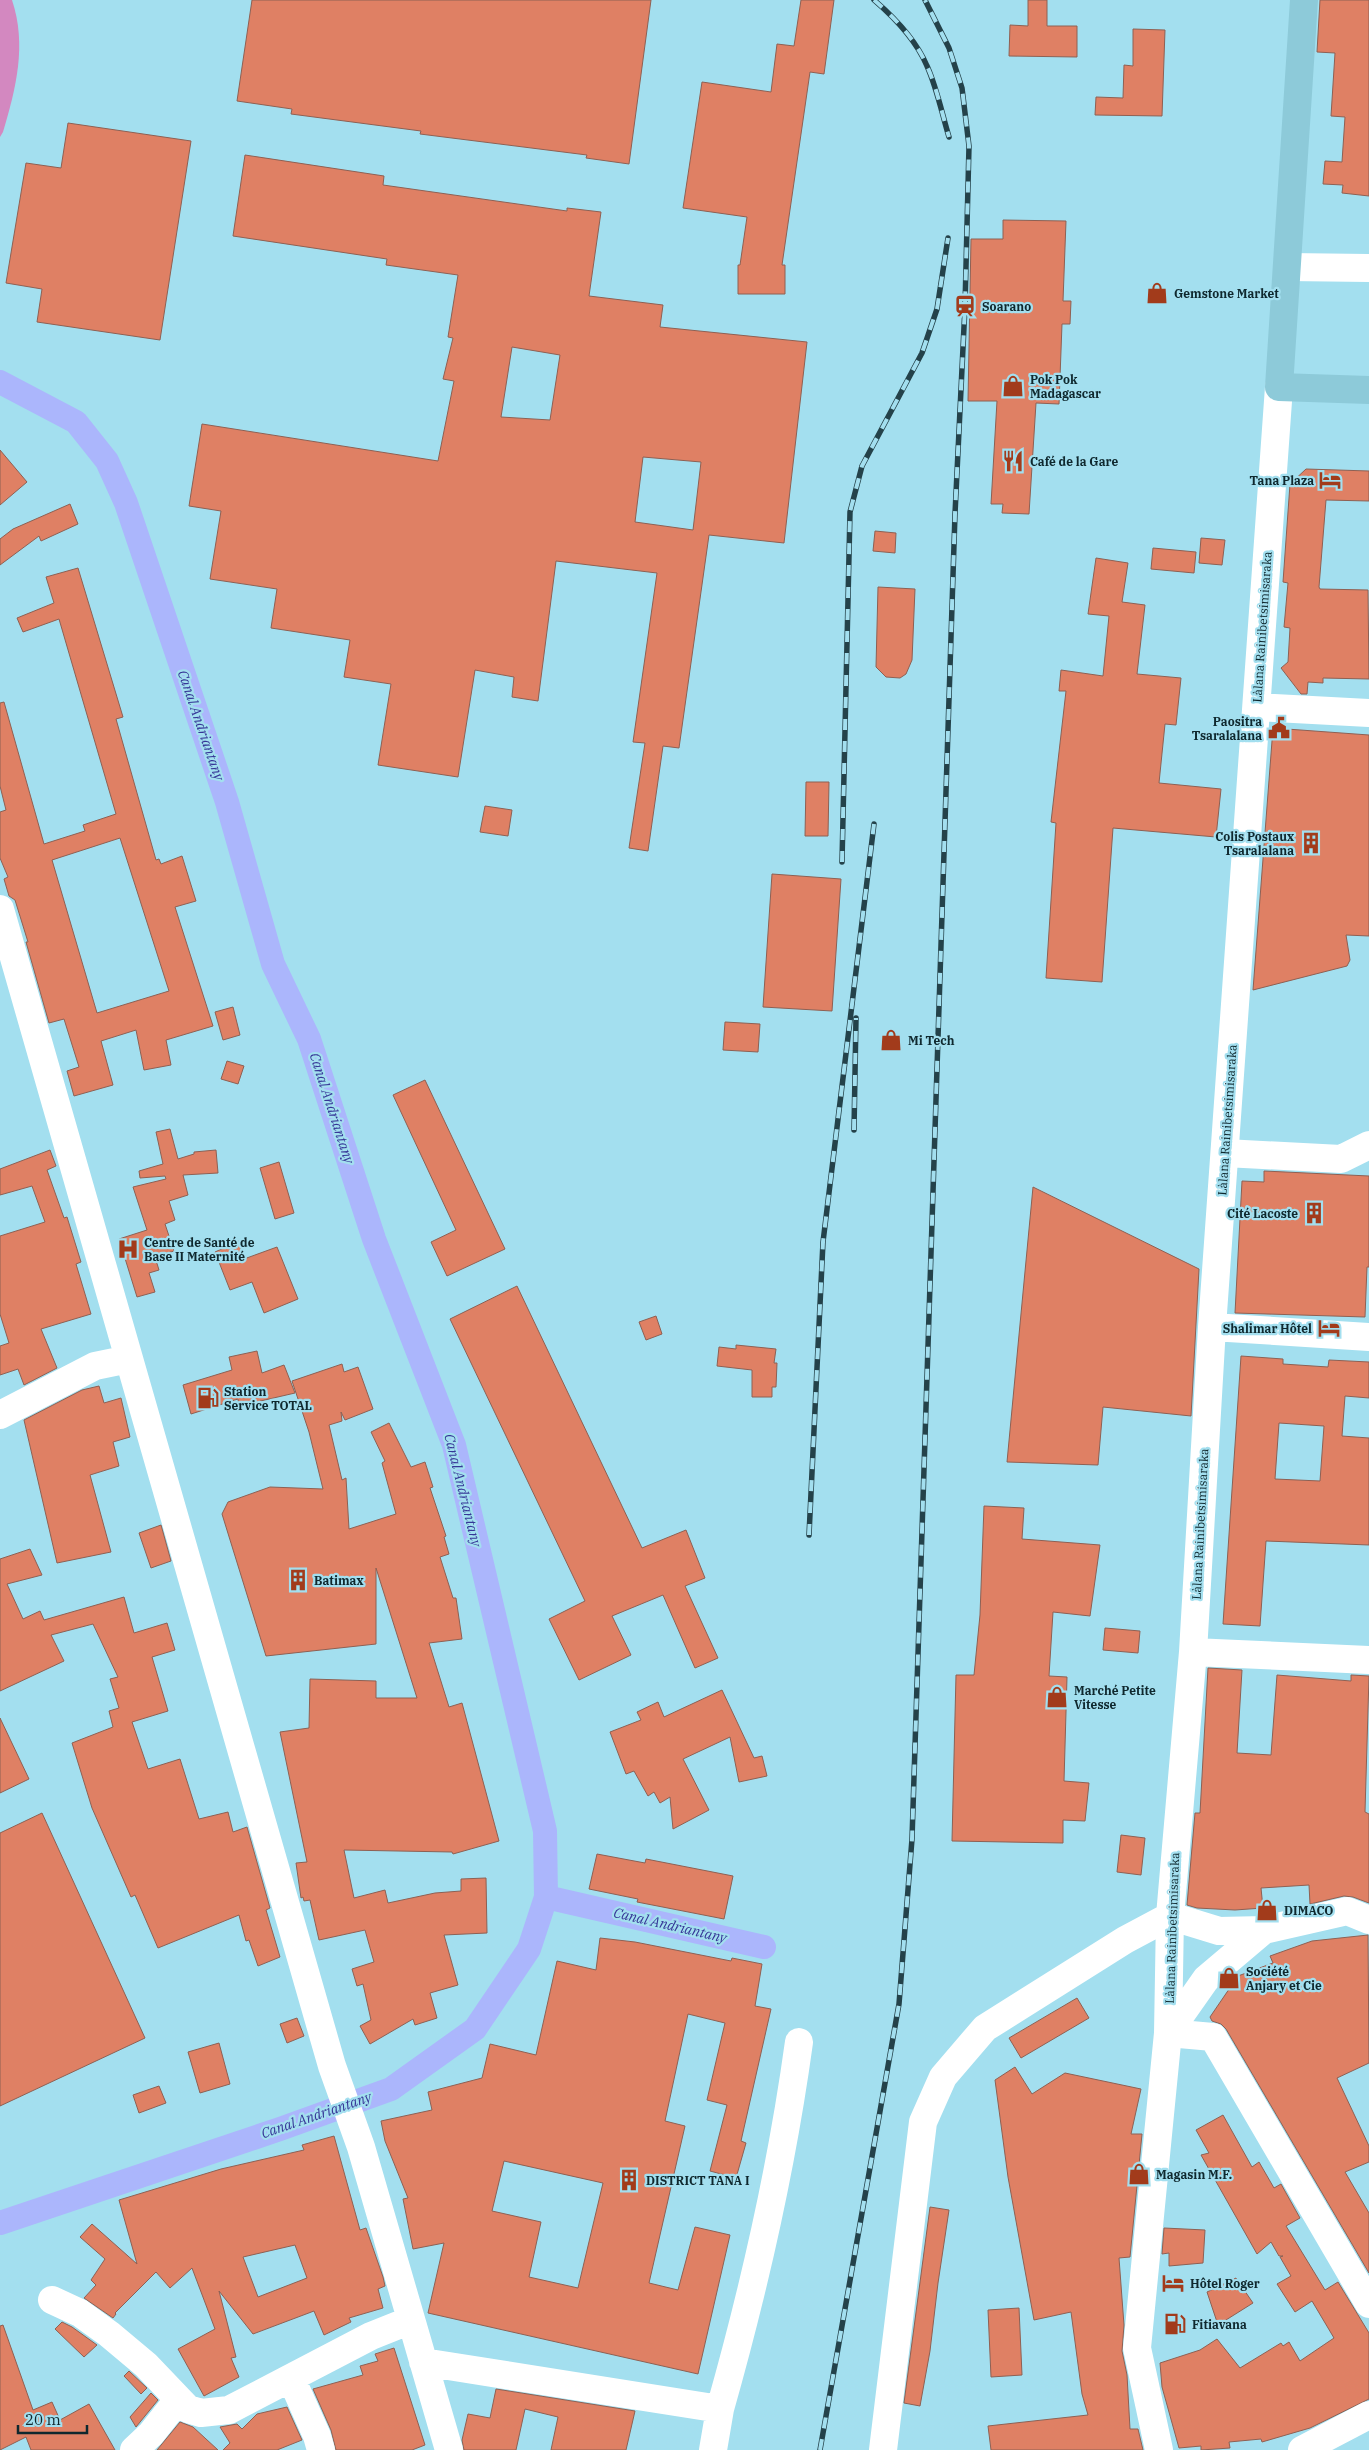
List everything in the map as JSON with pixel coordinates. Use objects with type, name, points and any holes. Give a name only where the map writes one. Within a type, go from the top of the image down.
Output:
[{"type":"main road","points":[[1304,0],[1279,387],[1369,390]]},
{"type":"street","points":[[1287,266],[1369,268]]},
{"type":"street","name":"Làlana Rainibetsimisaraka","points":[[1159,2450],[1137,2348],[1168,2033],[1170,1916],[1193,1652],[1212,1328],[1279,387]]},
{"type":"street","points":[[1257,707],[1369,713]]},
{"type":"street","points":[[0,909],[332,2066],[361,2147],[449,2450]]},
{"type":"street","points":[[1225,1154],[1341,1159],[1369,1145]]},
{"type":"street","points":[[1212,1328],[1369,1337]]},
{"type":"street","points":[[0,1415],[95,1366],[129,1359]]},
{"type":"street","points":[[1193,1652],[1369,1660]]},
{"type":"street","points":[[883,2450],[923,2122],[943,2077],[984,2028],[1125,1940],[1170,1916],[1219,1931],[1264,1930],[1347,1911],[1369,1920]]},
{"type":"street","points":[[1168,2033],[1206,1979],[1264,1930]]},
{"type":"street","points":[[1168,2033],[1213,2037],[1369,2304]]},
{"type":"street","points":[[713,2450],[720,2409],[743,2330],[764,2234],[794,2078],[799,2042]]},
{"type":"street","points":[[52,2300],[80,2313],[109,2334],[146,2365],[188,2409],[201,2413],[230,2410],[371,2336],[411,2320]]},
{"type":"street","points":[[423,2362],[720,2409]]},
{"type":"street","points":[[291,2378],[317,2436],[321,2450]]},
{"type":"street","points":[[134,2450],[151,2434],[178,2400]]},
{"type":"street","points":[[1302,2450],[1369,2415]]},
{"type":"shaded area","points":[[0,0],[12,0],[19,33],[19,50],[16,83],[0,137]]},
{"type":"building","points":[[252,0],[651,0],[629,164],[586,158],[587,155],[420,134],[421,131],[291,114],[292,109],[237,101]]},
{"type":"building","points":[[801,0],[834,0],[824,74],[810,72],[782,265],[785,265],[785,294],[738,294],[738,265],[740,265],[747,217],[683,208],[702,82],[771,92],[777,44],[794,46]]},
{"type":"building","points":[[1028,0],[1047,0],[1047,26],[1077,26],[1077,57],[1009,56],[1010,25],[1028,26]]},
{"type":"building","points":[[1320,0],[1369,0],[1369,196],[1342,193],[1343,185],[1323,184],[1325,161],[1342,162],[1345,117],[1331,116],[1335,53],[1317,52]]},
{"type":"building","points":[[1133,29],[1165,30],[1162,116],[1095,115],[1096,97],[1123,98],[1124,65],[1133,66]]},
{"type":"building","points":[[68,123],[191,141],[160,340],[37,322],[42,289],[6,283],[26,163],[61,168]]},
{"type":"building","points":[[245,155],[384,176],[383,185],[567,211],[567,208],[601,212],[589,296],[663,305],[660,327],[807,342],[784,543],[709,535],[679,748],[663,746],[648,851],[629,848],[645,743],[633,742],[657,573],[556,561],[538,701],[512,697],[514,677],[475,670],[458,777],[378,765],[391,684],[344,677],[350,640],[271,628],[277,589],[210,579],[221,511],[189,506],[202,424],[438,461],[454,381],[443,379],[453,338],[448,337],[458,275],[386,265],[387,259],[233,236]],"holes":[[[512,347],[560,355],[550,420],[501,417]],[[643,457],[701,462],[693,530],[635,522]]]},
{"type":"building","points":[[1003,220],[1066,221],[1063,301],[1071,301],[1070,324],[1062,324],[1059,404],[1036,403],[1029,514],[1002,513],[1003,504],[991,504],[997,401],[968,401],[971,239],[1003,239]]},
{"type":"building","points":[[0,450],[27,482],[0,505]]},
{"type":"building","points":[[1306,469],[1369,471],[1369,501],[1326,500],[1319,587],[1320,589],[1368,590],[1369,679],[1323,678],[1323,683],[1308,682],[1307,694],[1301,694],[1281,668],[1288,662],[1290,628],[1284,627],[1288,583],[1283,582],[1290,484]]},
{"type":"building","points":[[70,504],[78,524],[41,541],[39,536],[0,565],[0,539],[13,529]]},
{"type":"building","points":[[875,531],[896,533],[895,553],[873,551]]},
{"type":"building","points":[[1201,538],[1225,540],[1222,565],[1199,563]]},
{"type":"building","points":[[1153,548],[1196,552],[1194,573],[1151,569]]},
{"type":"building","points":[[1096,558],[1128,563],[1122,602],[1145,605],[1137,674],[1181,678],[1176,725],[1165,724],[1159,783],[1221,789],[1216,837],[1113,828],[1102,982],[1046,978],[1056,823],[1051,822],[1066,691],[1059,691],[1061,670],[1103,676],[1109,616],[1088,614]]},
{"type":"building","points":[[78,568],[123,717],[116,719],[156,860],[159,859],[161,864],[182,856],[196,901],[175,907],[213,1026],[166,1040],[171,1065],[144,1070],[136,1030],[101,1041],[113,1085],[74,1096],[67,1071],[79,1067],[64,1019],[49,1023],[26,942],[28,942],[15,900],[9,896],[4,879],[8,877],[0,858],[0,812],[6,810],[0,786],[0,703],[4,702],[44,844],[85,831],[83,825],[116,814],[59,619],[23,632],[17,618],[54,603],[46,577]],"holes":[[[120,838],[169,991],[97,1013],[52,860]]]},
{"type":"building","points":[[878,587],[915,589],[912,660],[906,674],[900,678],[886,677],[876,667]]},
{"type":"building","name":"Colis Postaux Tsaralalana","points":[[1273,728],[1369,735],[1369,936],[1346,935],[1350,960],[1347,966],[1253,990]]},
{"type":"building","points":[[806,782],[829,782],[828,836],[805,836]]},
{"type":"building","points":[[485,806],[512,810],[508,836],[480,832]]},
{"type":"building","points":[[772,874],[841,879],[832,1011],[763,1007]]},
{"type":"building","points":[[233,1007],[240,1035],[223,1040],[215,1012]]},
{"type":"building","points":[[725,1022],[760,1024],[758,1052],[723,1050]]},
{"type":"building","points":[[227,1061],[244,1066],[238,1084],[221,1079]]},
{"type":"building","points":[[425,1080],[505,1249],[447,1276],[431,1242],[456,1230],[393,1095]]},
{"type":"building","points":[[170,1129],[178,1159],[194,1154],[194,1152],[216,1150],[218,1173],[183,1175],[188,1195],[169,1201],[175,1220],[165,1224],[174,1251],[155,1257],[159,1270],[149,1273],[155,1292],[137,1297],[119,1239],[147,1230],[133,1187],[166,1179],[165,1176],[140,1178],[139,1171],[163,1164],[156,1132]]},
{"type":"building","points":[[50,1150],[56,1166],[47,1170],[64,1218],[67,1217],[81,1262],[76,1264],[91,1314],[41,1329],[57,1368],[24,1385],[18,1369],[0,1375],[0,1346],[9,1343],[0,1314],[0,1236],[45,1222],[32,1186],[0,1195],[0,1169]]},
{"type":"building","points":[[279,1162],[294,1213],[275,1219],[260,1168]]},
{"type":"building","points":[[1264,1171],[1369,1176],[1369,1267],[1367,1267],[1365,1317],[1235,1313],[1242,1181],[1264,1182]]},
{"type":"building","points":[[1033,1187],[1199,1269],[1191,1416],[1103,1407],[1098,1465],[1007,1462]]},
{"type":"building","points":[[239,1241],[244,1259],[277,1247],[298,1299],[264,1313],[252,1282],[230,1290],[215,1252]]},
{"type":"building","points":[[517,1286],[642,1548],[686,1530],[705,1578],[685,1586],[718,1658],[695,1668],[663,1595],[612,1616],[631,1655],[579,1680],[549,1619],[585,1601],[450,1319]]},
{"type":"building","points":[[656,1316],[662,1334],[646,1340],[639,1322]]},
{"type":"building","points":[[736,1345],[776,1349],[774,1363],[777,1363],[776,1387],[772,1387],[772,1397],[752,1397],[752,1370],[717,1366],[719,1347],[736,1349]]},
{"type":"building","points":[[257,1351],[262,1373],[284,1365],[295,1393],[239,1406],[238,1399],[191,1414],[183,1385],[232,1370],[229,1357]]},
{"type":"building","points":[[1241,1356],[1283,1359],[1283,1364],[1328,1367],[1329,1360],[1369,1362],[1369,1398],[1345,1396],[1342,1436],[1369,1438],[1369,1545],[1266,1541],[1260,1626],[1223,1624]],"holes":[[[1279,1423],[1324,1426],[1320,1481],[1275,1479]]]},
{"type":"building","points":[[342,1364],[344,1372],[358,1367],[373,1409],[345,1420],[341,1412],[342,1421],[329,1425],[342,1480],[346,1478],[349,1529],[396,1514],[382,1463],[385,1461],[371,1432],[389,1423],[411,1467],[425,1462],[433,1487],[430,1488],[446,1536],[444,1537],[449,1554],[440,1557],[453,1598],[456,1598],[462,1639],[429,1643],[449,1707],[462,1703],[499,1841],[453,1854],[452,1852],[344,1850],[354,1898],[385,1890],[388,1903],[435,1893],[461,1891],[461,1879],[486,1878],[487,1933],[444,1935],[458,1985],[430,1993],[437,2018],[415,2025],[413,2019],[370,2044],[360,2026],[371,2020],[363,1984],[357,1986],[352,1969],[374,1962],[365,1930],[319,1940],[310,1900],[304,1901],[303,1897],[301,1898],[296,1863],[307,1862],[280,1732],[309,1728],[310,1679],[376,1681],[376,1698],[417,1698],[376,1568],[376,1644],[266,1656],[222,1514],[228,1502],[270,1487],[323,1489],[309,1432],[292,1381]]},
{"type":"building","points":[[99,1386],[104,1403],[121,1398],[130,1437],[113,1442],[119,1466],[90,1475],[111,1552],[57,1563],[24,1420],[82,1390]]},
{"type":"building","points":[[984,1506],[1024,1508],[1022,1539],[1100,1545],[1090,1616],[1053,1612],[1049,1676],[1067,1677],[1064,1781],[1089,1783],[1085,1821],[1063,1820],[1063,1843],[952,1841],[956,1675],[974,1675],[980,1615]]},
{"type":"building","points":[[161,1525],[171,1561],[151,1568],[139,1533]]},
{"type":"building","points":[[30,1549],[42,1575],[7,1584],[23,1619],[40,1611],[44,1620],[124,1597],[134,1633],[167,1623],[175,1650],[152,1657],[168,1711],[132,1722],[148,1769],[180,1759],[199,1819],[228,1812],[233,1832],[247,1827],[270,1908],[266,1910],[280,1957],[258,1966],[249,1940],[246,1941],[239,1915],[158,1948],[135,1895],[131,1897],[92,1808],[72,1743],[113,1727],[109,1711],[119,1708],[110,1679],[118,1677],[93,1624],[51,1635],[64,1661],[0,1691],[0,1559]]},
{"type":"building","points":[[1105,1628],[1140,1631],[1138,1653],[1103,1650]]},
{"type":"building","points":[[1208,1668],[1242,1670],[1237,1753],[1271,1755],[1277,1675],[1351,1681],[1351,1675],[1369,1676],[1365,1812],[1369,1814],[1369,1903],[1344,1896],[1310,1904],[1309,1885],[1261,1888],[1263,1908],[1235,1910],[1197,1908],[1187,1905],[1195,1813],[1200,1813]]},
{"type":"building","points":[[722,1690],[754,1758],[762,1756],[767,1776],[739,1782],[730,1737],[683,1759],[709,1810],[673,1829],[670,1797],[660,1803],[654,1792],[648,1796],[634,1771],[626,1774],[610,1732],[641,1720],[637,1712],[658,1702],[664,1717]]},
{"type":"building","points":[[0,1718],[29,1779],[0,1793]]},
{"type":"building","points":[[42,1813],[145,2038],[0,2106],[0,1833]]},
{"type":"building","points":[[1121,1835],[1145,1838],[1141,1875],[1117,1872]]},
{"type":"building","points":[[597,1854],[645,1863],[646,1859],[733,1876],[724,1919],[637,1902],[638,1899],[589,1889]]},
{"type":"building","points":[[1368,1935],[1369,2063],[1337,2078],[1369,2146],[1369,2162],[1345,2172],[1369,2213],[1369,2273],[1226,2029],[1221,2024],[1212,2021],[1210,2017],[1238,1976],[1273,1963],[1270,1956],[1312,1941]]},
{"type":"building","points":[[600,1938],[635,1942],[731,1961],[732,1958],[762,1964],[755,2006],[771,2009],[741,2141],[746,2143],[736,2178],[710,2171],[727,2105],[707,2100],[725,2023],[688,2014],[665,2121],[685,2126],[649,2283],[678,2290],[695,2227],[730,2235],[698,2374],[428,2313],[444,2243],[413,2249],[403,2199],[408,2198],[385,2141],[381,2121],[432,2110],[428,2092],[482,2078],[490,2044],[536,2055],[557,1961],[596,1970]],"holes":[[[504,2161],[603,2183],[578,2288],[529,2277],[541,2222],[492,2211]]]},
{"type":"building","points":[[1077,1998],[1089,2018],[1021,2058],[1009,2038]]},
{"type":"building","points":[[297,2018],[304,2036],[287,2043],[280,2024]]},
{"type":"building","points":[[219,2043],[230,2084],[200,2093],[188,2052]]},
{"type":"building","points":[[1015,2067],[1032,2094],[1065,2073],[1141,2089],[1131,2134],[1142,2134],[1130,2257],[1119,2258],[1124,2325],[1122,2351],[1127,2375],[1130,2429],[1138,2429],[1143,2450],[991,2450],[988,2426],[1088,2415],[1082,2394],[1071,2312],[1034,2320],[1008,2177],[995,2080]]},
{"type":"building","points":[[159,2086],[166,2103],[139,2113],[133,2095]]},
{"type":"building","points":[[1223,2115],[1252,2167],[1259,2162],[1274,2188],[1281,2184],[1300,2218],[1286,2226],[1325,2290],[1338,2282],[1369,2333],[1369,2399],[1310,2428],[1262,2442],[1261,2439],[1229,2442],[1230,2448],[1201,2450],[1201,2446],[1179,2448],[1162,2387],[1160,2363],[1200,2350],[1217,2339],[1240,2368],[1281,2343],[1283,2346],[1289,2342],[1300,2361],[1334,2338],[1312,2301],[1295,2312],[1277,2284],[1291,2276],[1280,2257],[1283,2256],[1279,2256],[1271,2242],[1257,2254],[1201,2155],[1209,2153],[1196,2130]]},
{"type":"building","points":[[334,2136],[360,2230],[366,2228],[383,2277],[385,2286],[378,2289],[383,2308],[349,2318],[351,2322],[324,2335],[314,2311],[253,2334],[219,2291],[236,2357],[231,2358],[239,2377],[204,2396],[178,2349],[215,2329],[192,2268],[170,2288],[156,2272],[115,2313],[113,2318],[84,2298],[96,2285],[91,2280],[105,2259],[80,2237],[92,2224],[137,2264],[119,2200],[221,2169],[304,2150],[302,2145]],"holes":[[[295,2245],[307,2278],[258,2297],[243,2257]]]},
{"type":"building","points":[[930,2207],[949,2210],[930,2351],[920,2406],[904,2403]]},
{"type":"building","points":[[1164,2228],[1205,2230],[1203,2263],[1169,2266],[1169,2253],[1162,2254]]},
{"type":"building","points":[[1236,2278],[1253,2303],[1218,2325],[1207,2292]]},
{"type":"building","points":[[1019,2308],[1022,2375],[991,2377],[988,2310]]},
{"type":"building","points":[[62,2322],[97,2345],[84,2357],[55,2329]]},
{"type":"building","points":[[3,2325],[33,2410],[52,2402],[60,2420],[89,2404],[115,2450],[31,2450],[26,2437],[0,2450],[0,2326]]},
{"type":"building","points":[[394,2348],[425,2445],[412,2450],[336,2450],[331,2430],[313,2389],[363,2375],[360,2366],[378,2361],[375,2354]]},
{"type":"building","points":[[129,2371],[147,2388],[141,2394],[124,2376]]},
{"type":"building","points":[[496,2389],[635,2411],[626,2450],[551,2450],[558,2417],[525,2409],[516,2450],[464,2450],[462,2440],[468,2414],[490,2418]]},
{"type":"building","points":[[151,2393],[158,2400],[136,2427],[130,2417]]},
{"type":"building","points":[[287,2407],[302,2440],[277,2450],[223,2450],[230,2443],[220,2427],[237,2424],[242,2429],[257,2414]]},
{"type":"building","points":[[180,2422],[193,2427],[218,2450],[157,2450]]},
{"type":"waterway","name":"Canal Andriantany","points":[[0,382],[76,422],[107,461],[126,503],[227,802],[273,964],[309,1039],[374,1239],[454,1445],[545,1831],[546,1897],[529,1949],[475,2029],[391,2089],[280,2129],[0,2223]]},
{"type":"waterway","name":"Canal Andriantany","points":[[546,1897],[764,1947]]},
{"type":"railway","points":[[874,0],[904,30],[922,56],[934,83],[949,137]]},
{"type":"railway","points":[[820,2450],[899,2004],[912,1839],[955,514],[965,306],[969,146],[962,88],[949,48],[925,0]]},
{"type":"railway","points":[[842,862],[850,512],[862,466],[922,353],[937,309],[948,238]]},
{"type":"railway","points":[[809,1535],[823,1242],[874,824]]},
{"type":"railway","points":[[854,1130],[856,1018]]},
{"type":"place","name":"Gemstone Market","points":[[1157,293]]},
{"type":"place","name":"Soarano","points":[[965,306]]},
{"type":"place","name":"Pok Pok Madagascar","points":[[1013,386]]},
{"type":"place","name":"Café de la Gare","points":[[1013,461]]},
{"type":"place","name":"Tana Plaza","points":[[1330,480]]},
{"type":"place","name":"Paositra Tsaralalana","points":[[1279,728]]},
{"type":"place","name":"Colis Postaux Tsaralalana","points":[[1311,843]]},
{"type":"place","name":"Mi Tech","points":[[891,1040]]},
{"type":"place","name":"Cité Lacoste","points":[[1314,1213]]},
{"type":"place","name":"Centre de Santé de Base II Maternité","points":[[128,1249]]},
{"type":"place","name":"Shalimar Hôtel","points":[[1329,1328]]},
{"type":"place","name":"Station Service TOTAL","points":[[208,1398]]},
{"type":"place","name":"Batimax","points":[[298,1580]]},
{"type":"place","name":"Marché Petite Vitesse","points":[[1057,1697]]},
{"type":"place","name":"DIMACO","points":[[1267,1910]]},
{"type":"place","name":"Société Anjary et Cie","points":[[1229,1978]]},
{"type":"place","name":"Magasin M.F.","points":[[1139,2174]]},
{"type":"place","name":"DISTRICT TANA I","points":[[629,2180]]},
{"type":"place","name":"Hôtel Roger","points":[[1173,2283]]},
{"type":"place","name":"Fitiavana","points":[[1175,2324]]}]
